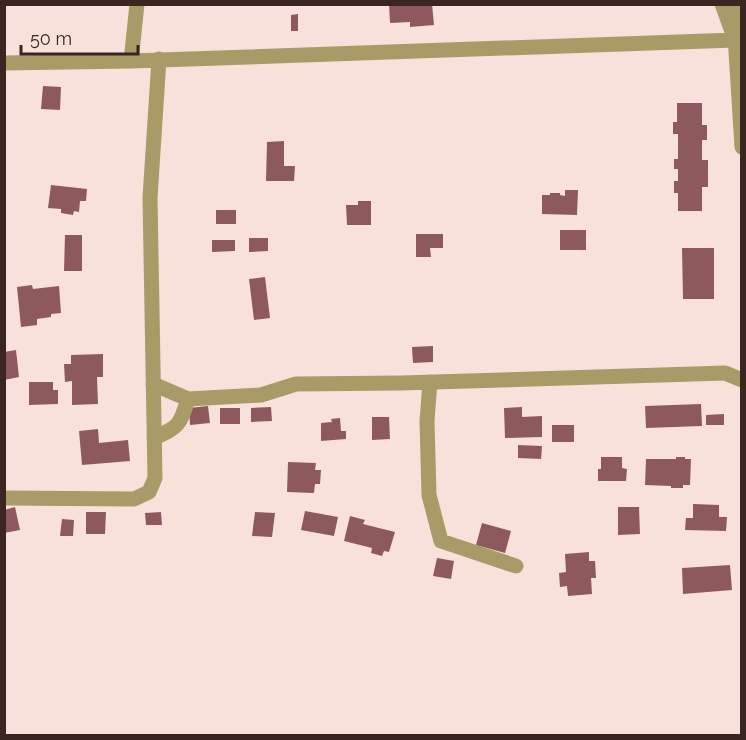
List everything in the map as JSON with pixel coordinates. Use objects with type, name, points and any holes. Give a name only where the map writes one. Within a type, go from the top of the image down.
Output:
[{"type":"street","points":[[131,61],[137,4]]},
{"type":"street","points":[[722,4],[735,40]]},
{"type":"street","points":[[734,4],[741,147]]},
{"type":"street","points":[[4,63],[131,61],[735,40]]},
{"type":"street","points":[[4,498],[134,499],[149,492],[154,478],[150,198],[159,59]]},
{"type":"street","points":[[153,384],[188,399],[261,395],[296,384],[725,373],[741,380]]},
{"type":"street","points":[[430,382],[427,421],[429,495],[441,541],[516,566]]},
{"type":"street","points":[[154,438],[168,432],[181,422],[188,399]]},
{"type":"building","points":[[389,4],[432,4],[434,25],[410,27],[410,22],[390,23]]},
{"type":"building","points":[[298,14],[298,31],[291,31],[291,15]]},
{"type":"building","points":[[43,86],[61,87],[60,110],[41,109]]},
{"type":"building","points":[[677,103],[702,103],[702,125],[707,125],[707,140],[702,140],[702,160],[708,160],[708,187],[702,187],[702,211],[678,211],[678,193],[674,193],[674,181],[678,181],[678,169],[674,169],[674,159],[678,159],[678,134],[673,134],[673,122],[677,122]]},
{"type":"building","points":[[284,141],[284,166],[295,166],[294,181],[266,181],[267,142]]},
{"type":"building","points":[[51,185],[87,189],[86,201],[80,201],[79,212],[74,211],[73,215],[61,213],[61,209],[48,208]]},
{"type":"building","points":[[565,190],[578,190],[577,215],[542,214],[542,195],[560,193],[565,196]]},
{"type":"building","points":[[358,201],[371,201],[371,225],[347,225],[346,205],[358,205]]},
{"type":"building","points":[[216,210],[236,210],[236,224],[216,224]]},
{"type":"building","points":[[560,230],[586,230],[586,250],[560,250]]},
{"type":"building","points":[[416,234],[443,234],[443,248],[430,248],[431,257],[416,257]]},
{"type":"building","points":[[65,235],[82,235],[82,271],[64,271]]},
{"type":"building","points":[[249,238],[268,238],[268,251],[249,252]]},
{"type":"building","points":[[212,240],[235,240],[235,251],[212,252]]},
{"type":"building","points":[[682,248],[714,248],[714,299],[683,299]]},
{"type":"building","points":[[265,277],[270,318],[254,320],[249,279]]},
{"type":"building","points":[[32,285],[33,289],[59,286],[61,313],[37,319],[37,325],[21,327],[17,287]]},
{"type":"building","points":[[433,346],[433,362],[413,363],[412,347]]},
{"type":"building","points":[[16,350],[19,377],[4,380],[4,352]]},
{"type":"building","points":[[103,354],[103,377],[97,377],[98,404],[72,405],[72,381],[65,382],[64,364],[71,364],[71,355]]},
{"type":"building","points":[[29,382],[53,382],[53,390],[58,390],[58,404],[29,405]]},
{"type":"building","points":[[701,404],[702,426],[646,428],[645,406]]},
{"type":"building","points":[[208,406],[210,423],[190,425],[189,408]]},
{"type":"building","points":[[271,407],[272,421],[251,422],[251,408]]},
{"type":"building","points":[[522,407],[522,417],[542,416],[542,437],[505,438],[504,408]]},
{"type":"building","points":[[220,408],[240,408],[240,424],[220,424]]},
{"type":"building","points":[[724,414],[724,425],[706,425],[706,415]]},
{"type":"building","points":[[372,417],[389,417],[390,439],[372,440]]},
{"type":"building","points":[[340,418],[341,431],[346,431],[346,439],[321,441],[321,423],[332,422],[331,419]]},
{"type":"building","points":[[552,425],[574,425],[574,442],[552,442]]},
{"type":"building","points":[[98,429],[99,443],[128,440],[130,461],[82,465],[79,431]]},
{"type":"building","points":[[518,445],[542,446],[541,459],[518,458]]},
{"type":"building","points":[[601,457],[622,457],[622,468],[627,469],[626,481],[598,481]]},
{"type":"building","points":[[676,457],[691,459],[690,485],[683,485],[683,488],[671,488],[671,486],[645,485],[646,459],[676,459]]},
{"type":"building","points":[[288,462],[316,463],[315,470],[321,470],[320,484],[315,484],[314,493],[287,492]]},
{"type":"building","points":[[693,504],[719,505],[719,517],[727,517],[726,531],[685,530],[686,518],[693,518]]},
{"type":"building","points":[[15,507],[20,530],[4,533],[4,510]]},
{"type":"building","points":[[618,507],[639,507],[640,534],[618,535]]},
{"type":"building","points":[[305,511],[338,517],[334,536],[301,530]]},
{"type":"building","points":[[86,512],[106,512],[105,534],[86,534]]},
{"type":"building","points":[[161,512],[162,525],[146,525],[145,513]]},
{"type":"building","points":[[255,512],[275,513],[272,537],[252,536]]},
{"type":"building","points":[[350,516],[365,520],[363,524],[395,532],[389,552],[384,551],[382,556],[371,553],[372,548],[344,541]]},
{"type":"building","points":[[62,519],[74,520],[73,536],[60,536]]},
{"type":"building","points":[[482,523],[511,531],[505,553],[476,545]]},
{"type":"building","points":[[589,552],[589,561],[595,561],[596,578],[591,578],[592,594],[568,596],[567,586],[560,587],[559,573],[566,572],[565,554]]},
{"type":"building","points":[[437,558],[454,561],[451,579],[433,576]]},
{"type":"building","points":[[730,565],[732,590],[683,594],[682,568]]}]
